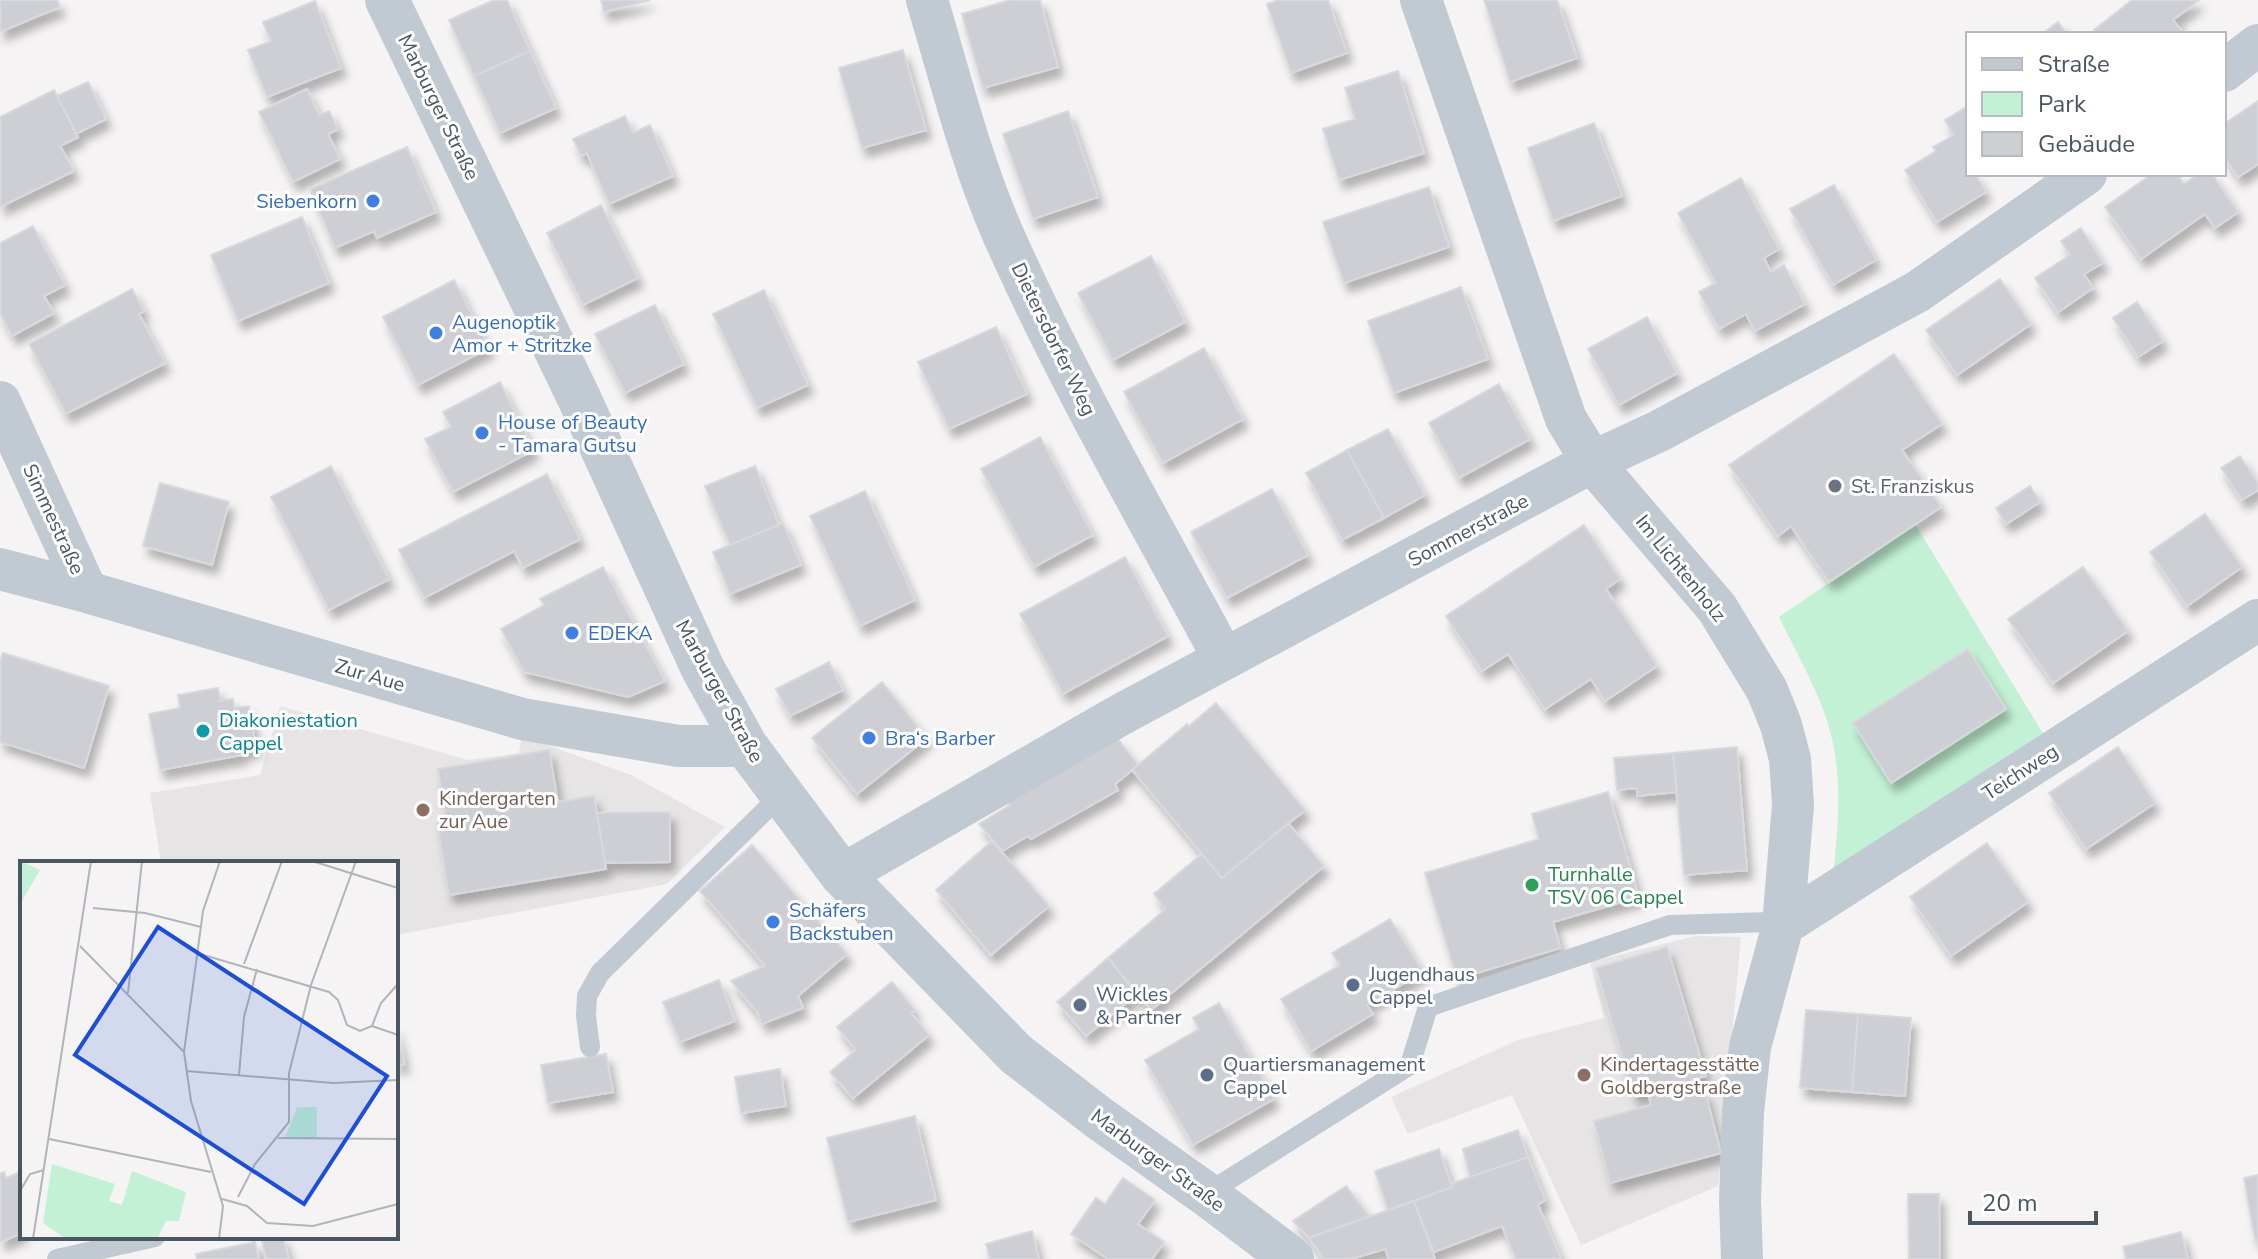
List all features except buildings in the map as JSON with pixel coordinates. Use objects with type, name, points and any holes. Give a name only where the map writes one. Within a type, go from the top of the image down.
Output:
[{"type":"street","name":"Dietersdorfer Weg","points":[[927,0],[975,161],[1002,231],[1081,395],[1224,659]]},
{"type":"street","name":"Im Lichtenholz","points":[[1421,0],[1566,419],[1592,462],[1717,608],[1767,690],[1790,759],[1793,805],[1783,925],[1750,1047],[1742,1127],[1742,1259]]},
{"type":"street","name":"Marburger Straße","points":[[391,1],[703,669],[746,746],[842,875],[1016,1054],[1292,1259]]},
{"type":"street","points":[[2226,69],[2258,45]]},
{"type":"street","name":"Sommerstraße","points":[[842,875],[1120,715],[1917,292],[2083,176]]},
{"type":"street","name":"Simmestraße","points":[[0,402],[87,592]]},
{"type":"street","name":"Zur Aue","points":[[0,569],[522,719],[678,746],[746,746]]},
{"type":"street","name":"Teichweg","points":[[1783,925],[2258,620]]},
{"type":"lane","points":[[590,1047],[587,996],[600,973],[782,794]]},
{"type":"lane","points":[[1206,1194],[1410,1065],[1428,1007],[1670,925],[1771,922],[1783,925]]},
{"type":"lane","points":[[57,1259],[146,1239]]},
{"type":"shaded area","name":"Kindergarten zur Aue","points":[[280,706],[468,760],[519,753],[522,736],[631,775],[725,827],[667,884],[398,935],[398,861],[161,861],[150,793],[260,775]]},
{"type":"shaded area","name":"Kindertagesstätte Goldbergstraße","points":[[1696,936],[1741,937],[1718,1186],[1581,1245],[1512,1095],[1408,1134],[1391,1097],[1518,1040],[1604,1018],[1590,962]]},
{"type":"green space","points":[[1915,524],[2050,745],[1832,885],[1838,804],[1833,744],[1818,698],[1779,617]]},
{"type":"place","name":"Siebenkorn","points":[[373,201]]},
{"type":"place","name":"Augenoptik Amor + Stritzke","points":[[436,333]]},
{"type":"place","name":"House of Beauty - Tamara Gutsu","points":[[482,433]]},
{"type":"place","name":"St. Franziskus","points":[[1835,486]]},
{"type":"place","name":"EDEKA","points":[[572,633]]},
{"type":"place","name":"Diakoniestation Cappel","points":[[203,731]]},
{"type":"place","name":"Bra‘s Barber","points":[[869,738]]},
{"type":"place","name":"Kindergarten zur Aue","points":[[423,810]]},
{"type":"place","name":"Turnhalle TSV 06 Cappel","points":[[1532,885]]},
{"type":"place","name":"Schäfers Backstuben","points":[[773,922]]},
{"type":"place","name":"Jugendhaus Cappel","points":[[1353,985]]},
{"type":"place","name":"Wickles & Partner","points":[[1080,1005]]},
{"type":"place","name":"Quartiersmanagement Cappel","points":[[1207,1075]]},
{"type":"place","name":"Kindertagesstätte Goldbergstraße","points":[[1584,1075]]}]
